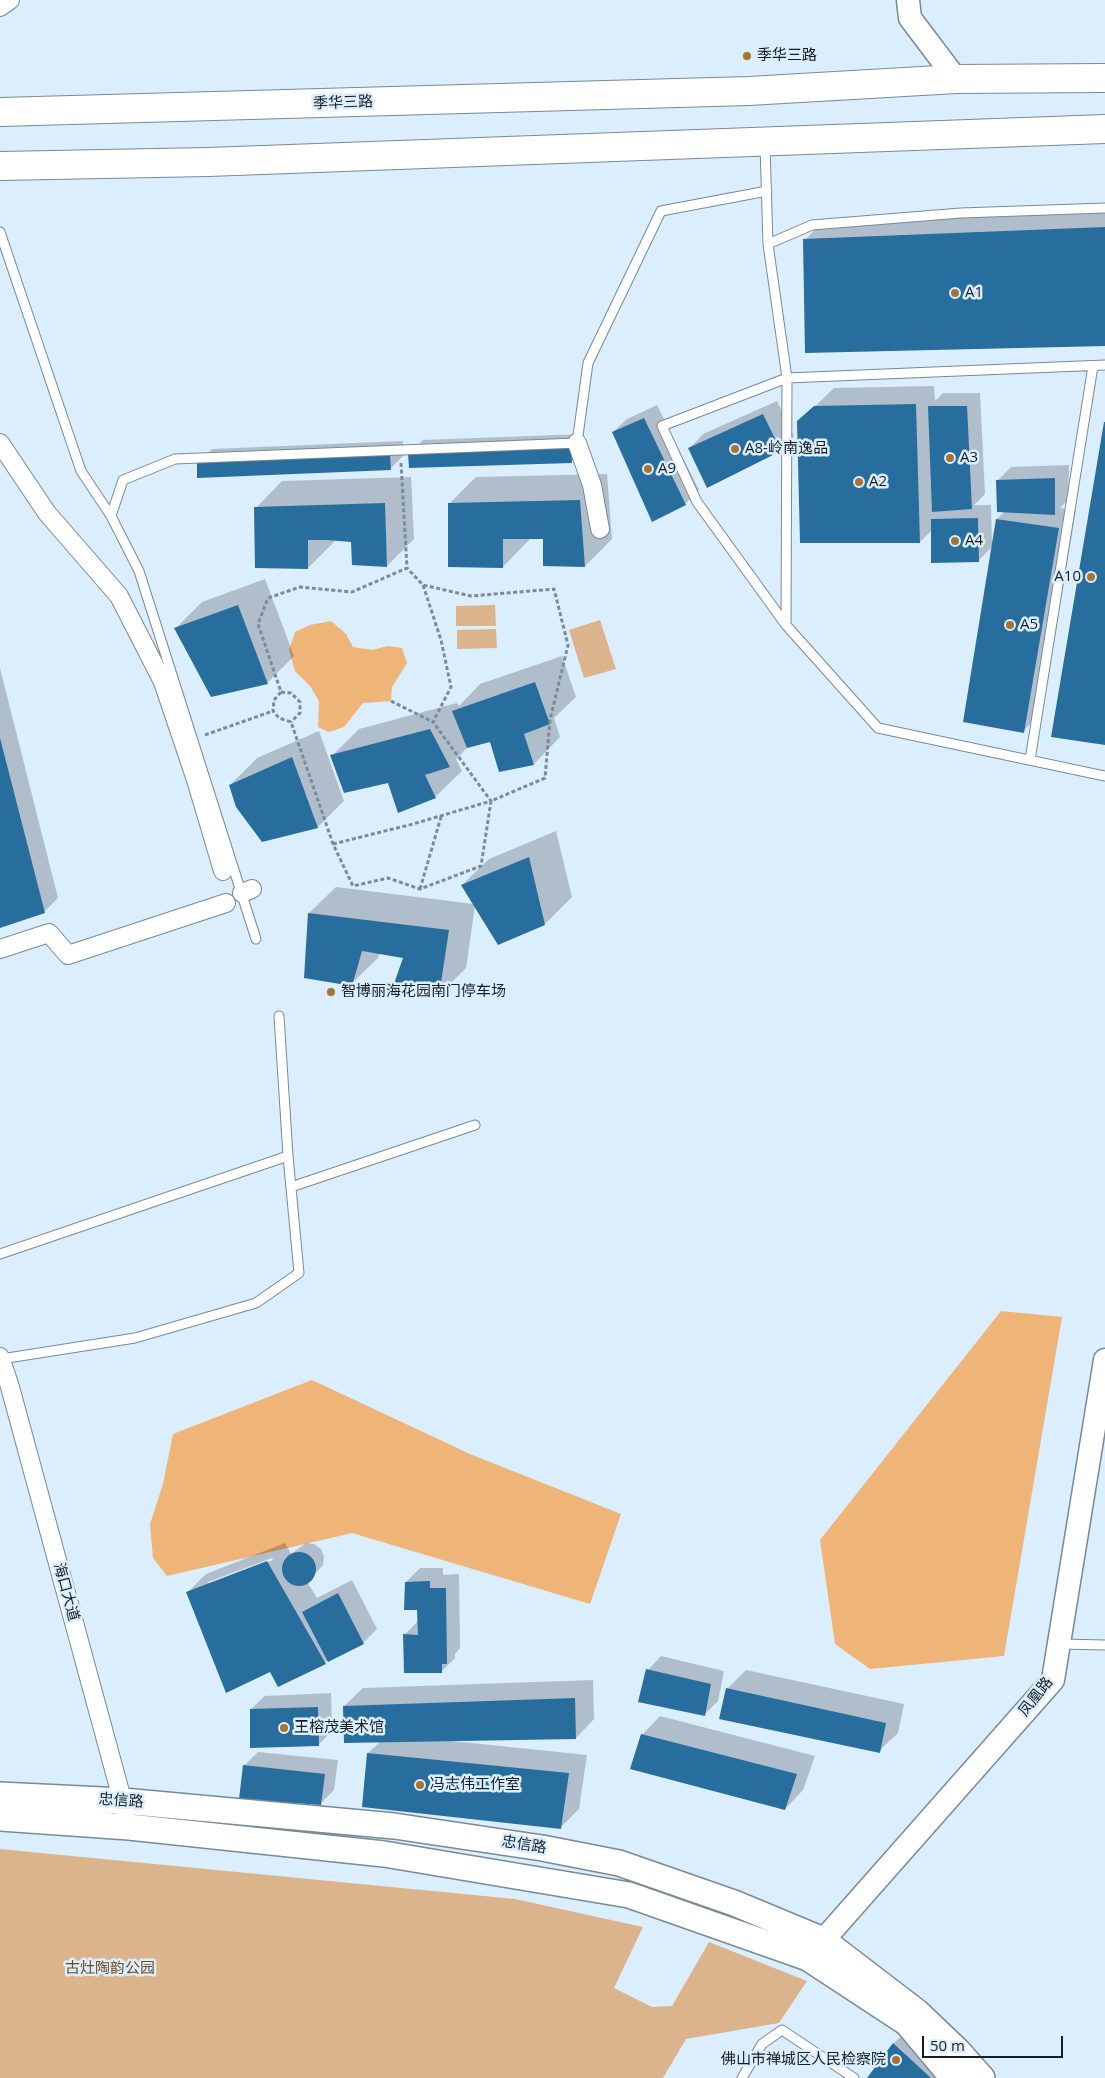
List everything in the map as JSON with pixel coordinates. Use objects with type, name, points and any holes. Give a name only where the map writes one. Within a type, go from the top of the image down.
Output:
[{"type":"main road","name":"季华三路","points":[[0,112],[749,92],[956,79],[1105,78]]},
{"type":"main road","points":[[0,166],[228,161],[1105,129]]},
{"type":"main road","name":"忠信路","points":[[0,1795],[123,1801],[394,1826],[542,1848],[620,1863],[734,1903],[816,1949],[907,2023],[950,2066],[982,2078]]},
{"type":"main road","name":"忠信路","points":[[0,1818],[129,1827],[384,1854],[629,1895],[816,1949]]},
{"type":"street","points":[[0,7],[10,0]]},
{"type":"street","points":[[908,0],[910,18],[956,79]]},
{"type":"street","points":[[0,443],[47,513],[119,596],[163,682],[196,780],[223,871]]},
{"type":"street","points":[[577,443],[592,485],[600,529]]},
{"type":"street","points":[[0,949],[49,932],[68,955],[226,903]]},
{"type":"street","name":"海口大道","points":[[0,1358],[10,1387],[129,1827]]},
{"type":"street","name":"凤凰路","points":[[816,1949],[1054,1680],[1105,1360]]},
{"type":"lane","points":[[765,142],[768,244],[787,378],[786,625]]},
{"type":"lane","points":[[111,516],[123,480],[175,459],[577,443],[588,363],[661,211],[767,190]]},
{"type":"lane","points":[[768,244],[812,225],[961,213],[1105,208]]},
{"type":"lane","points":[[0,232],[81,471],[111,516],[139,571],[193,740],[247,891],[256,939]]},
{"type":"lane","points":[[1105,365],[787,378],[662,426],[697,502],[786,625],[878,728],[1105,776]]},
{"type":"lane","points":[[1030,760],[1092,366]]},
{"type":"lane","points":[[0,1358],[135,1338],[256,1304],[299,1272],[290,1187],[279,1016]]},
{"type":"lane","points":[[290,1187],[474,1125]]},
{"type":"lane","points":[[0,1254],[288,1156]]},
{"type":"lane","points":[[1059,1644],[1105,1645]]},
{"type":"lane","points":[[742,2078],[762,2044],[782,2030],[854,2078]]},
{"type":"path","points":[[401,450],[407,568],[423,585],[441,640],[450,687],[433,722]]},
{"type":"path","points":[[281,692],[258,624],[268,598],[300,586],[352,592],[407,568]]},
{"type":"path","points":[[333,844],[442,816],[491,801],[545,778],[550,720],[568,645],[554,589],[471,596],[423,585]]},
{"type":"path","points":[[281,692],[274,700],[273,711],[279,718],[291,722]]},
{"type":"path","points":[[281,692],[291,693],[300,702],[300,713],[291,722]]},
{"type":"path","points":[[291,722],[333,844],[353,886],[388,878],[420,889],[481,866],[491,801],[433,722],[391,701]]},
{"type":"path","points":[[193,740],[273,711]]},
{"type":"path","points":[[420,889],[442,816]]},
{"type":"green space","points":[[495,605],[496,626],[456,626],[456,606]]},
{"type":"green space","points":[[600,620],[616,669],[584,678],[569,630]]},
{"type":"green space","points":[[496,629],[497,648],[457,649],[457,630]]},
{"type":"green space","name":"古灶陶韵公园","points":[[0,1849],[515,1899],[643,1927],[614,1988],[652,2007],[672,2006],[709,1942],[807,1981],[779,2023],[686,2039],[663,2078],[0,2078]]},
{"type":"shaded area","points":[[331,621],[346,634],[353,647],[372,650],[388,646],[402,648],[407,663],[392,687],[391,701],[363,703],[344,727],[329,732],[318,727],[319,701],[310,686],[295,671],[289,650],[295,632],[310,625]]},
{"type":"shaded area","points":[[1001,1311],[1062,1317],[1004,1656],[870,1669],[835,1644],[820,1540]]},
{"type":"shaded area","points":[[312,1380],[470,1454],[621,1514],[590,1604],[352,1533],[167,1576],[153,1558],[150,1524],[163,1484],[173,1434]]},
{"type":"building","name":"A1","points":[[1105,227],[1105,346],[805,353],[803,239]]},
{"type":"building","name":"A2","points":[[916,404],[920,543],[800,543],[797,421],[814,406]]},
{"type":"building","name":"A3","points":[[928,406],[967,406],[972,509],[932,512]]},
{"type":"building","name":"A8-岭南逸品","points":[[763,414],[781,451],[707,488],[688,448]]},
{"type":"building","name":"A9","points":[[644,418],[686,505],[652,522],[612,432]]},
{"type":"building","name":"A10","points":[[1105,422],[1105,745],[1051,737]]},
{"type":"building","points":[[571,447],[572,463],[409,468],[408,453]]},
{"type":"building","points":[[390,454],[391,470],[197,478],[197,462]]},
{"type":"building","points":[[1055,478],[1055,515],[997,512],[996,480]]},
{"type":"building","points":[[580,500],[585,567],[543,566],[543,539],[503,539],[503,568],[448,567],[448,503]]},
{"type":"building","points":[[385,503],[387,567],[352,565],[351,542],[308,540],[308,569],[255,568],[254,507]]},
{"type":"building","name":"A4","points":[[978,518],[979,562],[931,563],[931,519]]},
{"type":"building","name":"A5","points":[[996,519],[1059,528],[1024,733],[963,722]]},
{"type":"building","points":[[238,605],[268,684],[211,697],[174,628]]},
{"type":"building","points":[[535,682],[550,724],[524,734],[534,765],[499,772],[490,742],[467,748],[452,711]]},
{"type":"building","points":[[430,729],[450,767],[425,775],[436,798],[398,813],[388,783],[344,793],[330,755]]},
{"type":"building","points":[[0,738],[45,913],[0,928]]},
{"type":"building","points":[[292,757],[318,828],[262,842],[236,807],[229,785]]},
{"type":"building","points":[[529,857],[545,925],[498,945],[461,885]]},
{"type":"building","points":[[308,913],[449,930],[439,996],[390,995],[403,958],[362,951],[352,986],[304,978]]},
{"type":"building","points":[[299,1552],[311,1557],[316,1569],[311,1581],[299,1586],[287,1581],[282,1569],[287,1557]]},
{"type":"building","points":[[267,1561],[326,1664],[278,1687],[270,1672],[226,1693],[186,1592]]},
{"type":"building","points":[[430,1581],[430,1588],[446,1588],[447,1664],[442,1664],[442,1673],[404,1673],[403,1634],[418,1635],[417,1610],[404,1610],[405,1582]]},
{"type":"building","points":[[338,1593],[364,1644],[328,1662],[302,1612]]},
{"type":"building","points":[[646,1669],[711,1684],[705,1716],[638,1702]]},
{"type":"building","points":[[726,1688],[886,1723],[880,1753],[719,1719]]},
{"type":"building","points":[[575,1698],[576,1739],[344,1743],[343,1706]]},
{"type":"building","name":"王榕茂美术馆","points":[[318,1707],[319,1746],[250,1748],[250,1709]]},
{"type":"building","points":[[641,1734],[797,1774],[785,1810],[630,1769]]},
{"type":"building","points":[[367,1753],[569,1773],[561,1829],[362,1807]]},
{"type":"building","points":[[243,1765],[325,1774],[321,1805],[239,1799]]},
{"type":"building","name":"佛山市禅城区人民检察院","points":[[893,2043],[931,2078],[867,2078]]},
{"type":"place","name":"季华三路","points":[[747,56]]},
{"type":"place","name":"A1","points":[[955,293]]},
{"type":"place","name":"A8-岭南逸品","points":[[735,449]]},
{"type":"place","name":"A3","points":[[950,458]]},
{"type":"place","name":"A9","points":[[648,469]]},
{"type":"place","name":"A2","points":[[859,482]]},
{"type":"place","name":"A4","points":[[955,541]]},
{"type":"place","name":"A10","points":[[1091,577]]},
{"type":"place","name":"A5","points":[[1010,625]]},
{"type":"place","name":"智博丽海花园南门停车场","points":[[331,992]]},
{"type":"place","name":"王榕茂美术馆","points":[[284,1728]]},
{"type":"place","name":"冯志伟工作室","points":[[420,1785]]},
{"type":"place","name":"佛山市禅城区人民检察院","points":[[896,2060]]}]
